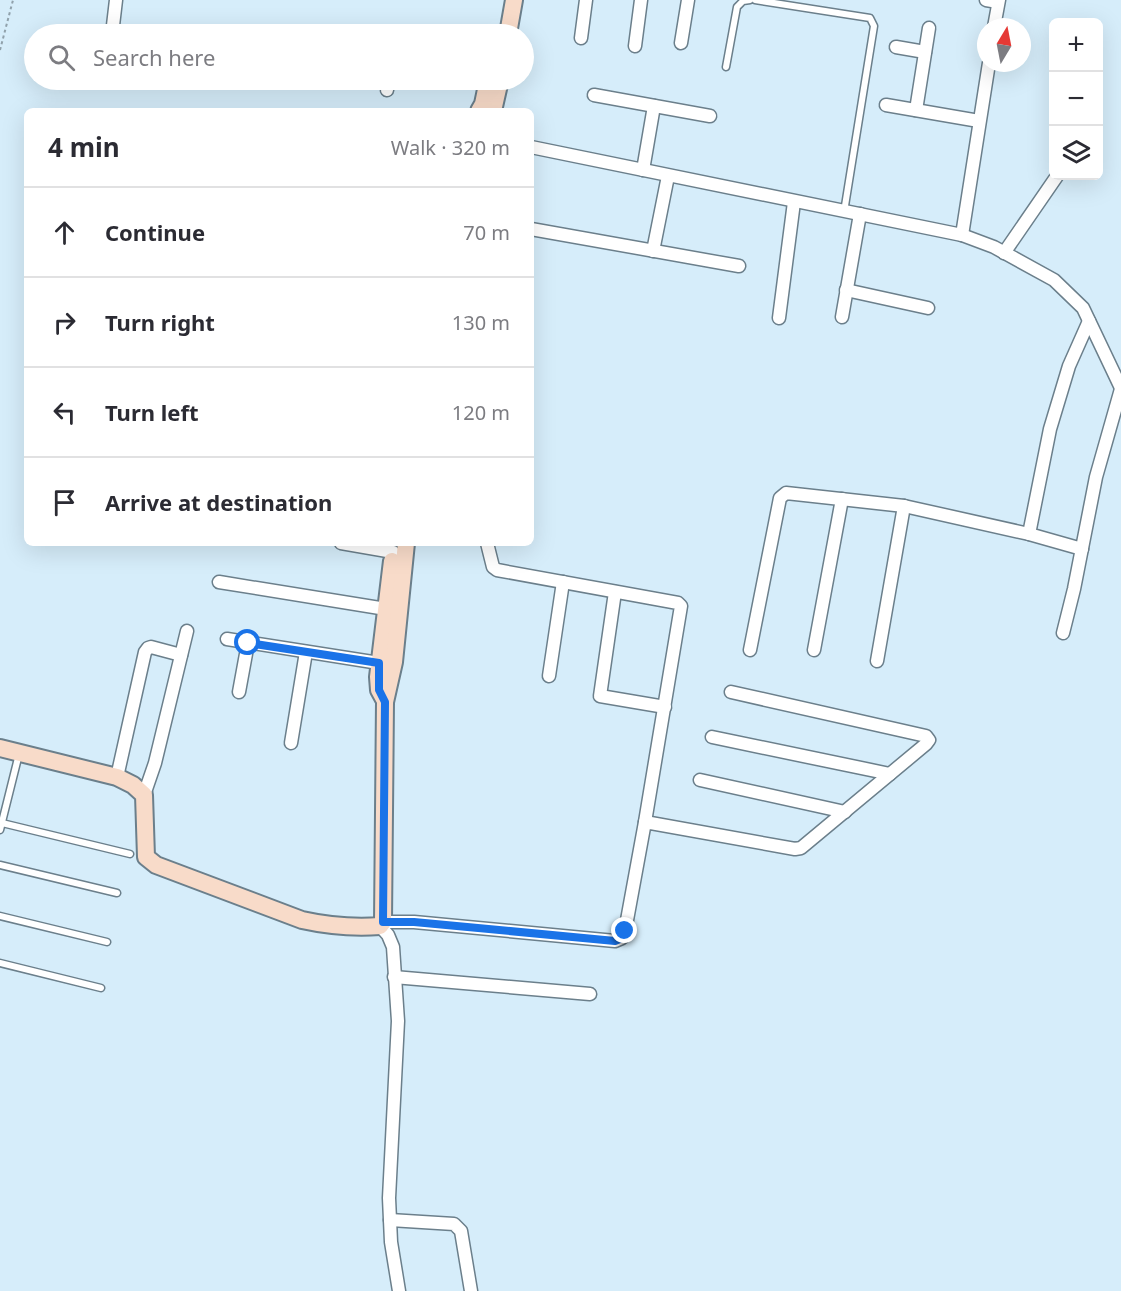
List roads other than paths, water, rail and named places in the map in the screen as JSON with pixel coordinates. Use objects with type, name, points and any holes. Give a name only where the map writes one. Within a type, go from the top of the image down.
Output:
[{"type":"street","points":[[113,24],[116,0]]},
{"type":"street","points":[[498,24],[502,0]]},
{"type":"street","points":[[509,24],[513,0]]},
{"type":"street","points":[[581,38],[586,0]]},
{"type":"street","points":[[635,46],[641,0]]},
{"type":"street","points":[[681,43],[688,0]]},
{"type":"street","points":[[994,1],[994,18]]},
{"type":"street","points":[[916,110],[929,28]]},
{"type":"street","points":[[896,47],[925,52]]},
{"type":"street","points":[[962,236],[988,72]]},
{"type":"street","points":[[485,108],[487,90]]},
{"type":"street","points":[[486,108],[496,90]]},
{"type":"street","points":[[594,95],[710,116]]},
{"type":"street","points":[[886,105],[980,121]]},
{"type":"street","points":[[643,170],[654,106]]},
{"type":"street","points":[[534,151],[643,170],[962,236],[1005,253],[1054,280],[1083,308],[1121,388],[1096,477],[1063,633]]},
{"type":"street","points":[[653,251],[668,176]]},
{"type":"street","points":[[1005,253],[1054,180]]},
{"type":"street","points":[[779,318],[794,202]]},
{"type":"street","points":[[842,317],[860,214]]},
{"type":"street","points":[[534,230],[739,266]]},
{"type":"street","points":[[846,290],[928,308]]},
{"type":"street","points":[[1029,534],[1050,429],[1069,366],[1089,321]]},
{"type":"street","points":[[750,650],[780,498],[786,493],[904,506],[1029,534],[1082,549]]},
{"type":"street","points":[[814,650],[842,499]]},
{"type":"street","points":[[877,662],[904,506]]},
{"type":"street","points":[[385,702],[379,690],[379,663],[398,546]]},
{"type":"street","points":[[398,546],[398,608],[394,662],[385,702],[381,924],[393,947],[398,1021],[389,1198],[391,1242],[399,1291]]},
{"type":"street","points":[[187,631],[155,763],[144,795],[146,856],[156,865],[302,920],[327,926],[348,928],[414,922],[615,941],[622,938],[625,931],[681,606],[678,603],[496,570],[493,567],[488,546]]},
{"type":"street","points":[[219,582],[386,609]]},
{"type":"street","points":[[549,676],[563,582]]},
{"type":"street","points":[[615,592],[600,696],[665,707]]},
{"type":"street","points":[[227,639],[379,663]]},
{"type":"street","points":[[239,692],[248,643]]},
{"type":"street","points":[[117,777],[147,648],[181,655]]},
{"type":"street","points":[[291,743],[306,652]]},
{"type":"street","points":[[645,822],[795,849],[806,845],[928,740],[926,736],[731,692]]},
{"type":"street","points":[[712,737],[890,774]]},
{"type":"street","points":[[0,748],[117,777],[133,785],[144,795]]},
{"type":"street","points":[[700,780],[845,812]]},
{"type":"street","points":[[394,977],[590,994]]},
{"type":"street","points":[[390,1220],[458,1226],[461,1231],[471,1291]]},
{"type":"lane","points":[[726,67],[737,7],[742,1],[750,0]]},
{"type":"lane","points":[[754,0],[870,18],[873,21],[844,212]]},
{"type":"lane","points":[[19,753],[1,827],[130,854]]},
{"type":"lane","points":[[0,865],[117,893]]},
{"type":"lane","points":[[0,916],[107,942]]},
{"type":"lane","points":[[0,963],[101,988]]}]
